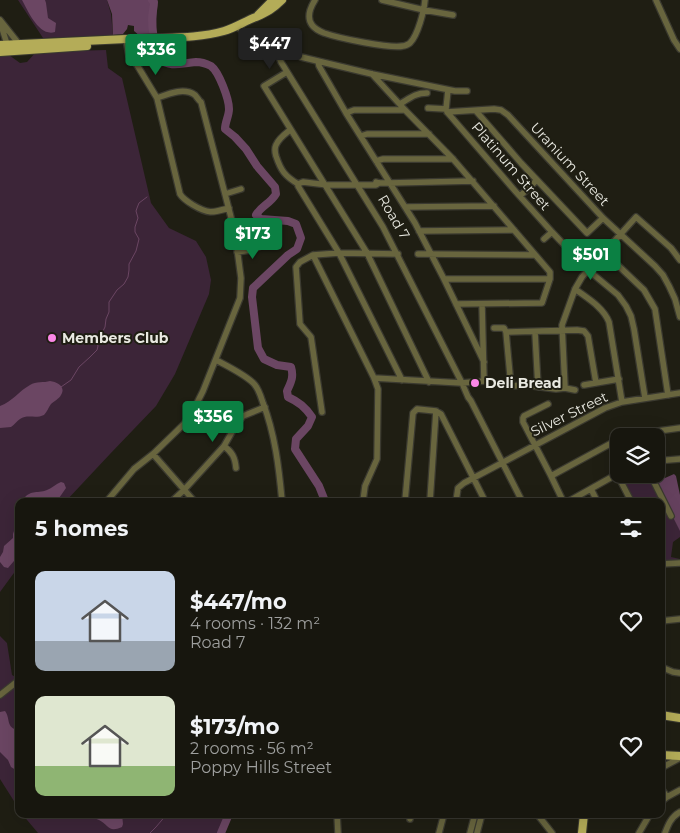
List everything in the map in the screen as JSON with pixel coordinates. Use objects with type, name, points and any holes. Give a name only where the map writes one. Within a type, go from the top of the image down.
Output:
[{"type":"main road","points":[[257,16],[273,0]]},
{"type":"main road","points":[[0,52],[6,47],[19,48],[209,35],[224,31],[262,15],[272,10],[282,0]]},
{"type":"main road","points":[[19,48],[64,42],[133,40]]},
{"type":"main road","points":[[665,716],[680,718]]},
{"type":"main road","points":[[665,755],[680,757]]},
{"type":"main road","points":[[582,833],[584,818]]},
{"type":"main road","points":[[587,833],[588,818]]},
{"type":"street","points":[[315,0],[308,16],[310,23],[315,29],[372,44],[397,47],[411,42],[418,28],[425,0]]},
{"type":"street","points":[[382,0],[453,15]]},
{"type":"street","points":[[656,0],[677,39],[680,49]]},
{"type":"street","points":[[6,47],[0,20],[19,48]]},
{"type":"street","name":"Road 7","points":[[239,25],[248,37],[273,50],[288,68],[357,183],[398,254],[463,383],[468,397],[520,498]]},
{"type":"street","points":[[133,40],[129,56],[137,65],[157,98],[180,194],[205,212],[211,213],[229,208]]},
{"type":"street","points":[[278,55],[297,55],[372,74],[448,90],[467,91]]},
{"type":"street","name":"Road 7","points":[[278,55],[357,183]]},
{"type":"street","points":[[318,61],[346,113],[419,231],[484,362]]},
{"type":"street","points":[[288,72],[264,86],[367,253],[429,382]]},
{"type":"street","points":[[372,74],[453,159],[550,272],[550,279],[542,303],[456,304]]},
{"type":"street","points":[[447,110],[446,98],[448,90]]},
{"type":"street","points":[[110,498],[134,469],[153,454],[184,424],[198,404],[240,298],[241,278],[235,234],[201,102],[197,94],[184,92],[168,94],[157,98]]},
{"type":"street","points":[[400,104],[415,94],[427,92]]},
{"type":"street","points":[[428,108],[476,111],[587,233],[603,218]]},
{"type":"street","name":"Uranium Street","points":[[476,111],[494,109],[501,110],[508,115],[603,218],[663,275],[675,299],[680,317]]},
{"type":"street","points":[[346,113],[354,110],[405,110]]},
{"type":"street","name":"Platinum Street","points":[[447,110],[552,232],[588,270],[618,295],[626,306],[631,316],[646,398]]},
{"type":"street","points":[[290,130],[281,137],[275,146],[280,168],[288,178],[298,184],[299,189],[339,253],[402,380]]},
{"type":"street","points":[[361,136],[367,134],[429,134]]},
{"type":"street","points":[[376,161],[383,158],[453,159]]},
{"type":"street","points":[[520,196],[537,180]]},
{"type":"street","points":[[298,184],[303,182],[328,185],[473,182]]},
{"type":"street","points":[[225,194],[241,189]]},
{"type":"street","points":[[405,207],[494,206]]},
{"type":"street","points":[[565,388],[561,331],[574,289],[582,277],[620,234],[636,217],[671,248],[680,260]]},
{"type":"street","points":[[419,231],[514,230]]},
{"type":"street","points":[[544,239],[552,232]]},
{"type":"street","points":[[237,252],[261,246]]},
{"type":"street","points":[[604,252],[644,290],[655,309],[668,395]]},
{"type":"street","points":[[322,412],[311,337],[300,324],[296,267],[300,262],[313,255],[339,253],[398,254]]},
{"type":"street","points":[[418,254],[534,255]]},
{"type":"street","points":[[313,255],[378,389],[376,459],[365,486],[363,498]]},
{"type":"street","points":[[444,279],[550,279]]},
{"type":"street","points":[[574,289],[598,306],[607,317],[622,402]]},
{"type":"street","points":[[374,378],[429,382],[484,382],[482,304]]},
{"type":"street","points":[[494,328],[504,328],[506,332],[511,386],[526,385],[576,390]]},
{"type":"street","points":[[506,332],[577,330],[586,333],[596,384]]},
{"type":"street","points":[[535,332],[538,387]]},
{"type":"street","points":[[216,360],[253,383],[257,388],[271,429],[277,458],[282,498]]},
{"type":"street","points":[[584,385],[619,380]]},
{"type":"street","name":"Silver Street","points":[[456,498],[458,488],[464,483],[605,408],[622,402],[680,393]]},
{"type":"street","points":[[548,404],[524,416],[523,422],[561,498]]},
{"type":"street","points":[[175,498],[224,446],[243,416],[265,407]]},
{"type":"street","points":[[406,498],[412,413],[417,409],[436,411],[441,414],[484,498]]},
{"type":"street","points":[[430,498],[436,411]]},
{"type":"street","points":[[665,430],[680,428]]},
{"type":"street","points":[[551,476],[610,443]]},
{"type":"street","points":[[224,446],[232,453],[236,468]]},
{"type":"street","points":[[153,454],[191,498]]},
{"type":"street","points":[[665,460],[680,459]]},
{"type":"street","points":[[574,498],[610,478]]},
{"type":"street","points":[[622,483],[629,498]]},
{"type":"street","points":[[654,483],[662,498]]},
{"type":"street","points":[[590,489],[595,498]]},
{"type":"street","points":[[665,504],[671,516]]},
{"type":"street","points":[[665,564],[680,563]]},
{"type":"street","points":[[665,621],[680,620]]},
{"type":"street","points":[[665,668],[680,673]]},
{"type":"street","points":[[0,696],[15,683]]},
{"type":"street","points":[[665,766],[680,757]]},
{"type":"street","points":[[665,794],[667,797],[680,790]]},
{"type":"street","points":[[664,833],[670,821],[680,812]]},
{"type":"street","points":[[337,818],[338,833]]},
{"type":"street","points":[[439,833],[443,818]]},
{"type":"street","points":[[470,833],[474,818]]},
{"type":"street","points":[[477,833],[481,818]]},
{"type":"street","points":[[540,818],[552,833]]},
{"type":"street","points":[[639,833],[648,818]]},
{"type":"shaded area","points":[[18,0],[107,0],[111,14],[113,35],[43,38]]},
{"type":"shaded area","points":[[22,0],[45,0],[48,18],[56,23],[55,32],[49,33],[39,27]]},
{"type":"shaded area","points":[[107,0],[155,0],[157,2],[156,35],[140,36],[134,31],[134,26],[128,25],[123,34],[113,35],[112,14]]},
{"type":"shaded area","points":[[106,50],[108,68],[122,78],[151,203],[169,228],[196,241],[206,257],[211,280],[209,294],[175,374],[156,406],[69,498],[15,498],[15,571],[0,592],[0,56],[9,55],[20,63],[27,62],[36,52]]},
{"type":"shaded area","points":[[56,382],[63,390],[59,398],[51,404],[44,415],[23,418],[11,427],[0,428],[0,406],[32,384]]},
{"type":"shaded area","points":[[674,474],[680,495],[680,531],[665,498],[663,498],[656,483],[665,483],[665,478]]},
{"type":"shaded area","points":[[61,482],[64,483],[66,488],[59,498],[24,498],[31,493],[47,490]]},
{"type":"shaded area","points":[[623,483],[656,483],[663,498],[630,498]]},
{"type":"shaded area","points":[[665,501],[680,530],[680,537],[673,542],[671,557],[680,559],[680,562],[665,562]]},
{"type":"shaded area","points":[[15,528],[15,560],[8,568],[4,567],[0,562],[0,557],[4,546],[13,538]]},
{"type":"shaded area","points":[[0,636],[7,643],[12,675],[15,677],[15,803],[0,779]]},
{"type":"shaded area","points":[[5,711],[10,725],[15,729],[15,770],[0,752],[0,712]]},
{"type":"shaded area","points":[[25,818],[227,818],[221,833],[38,833]]},
{"type":"shaded area","points":[[95,818],[122,818],[123,824],[122,827],[111,829]]},
{"type":"waterway","points":[[152,0],[154,2],[153,29],[158,59],[172,64],[199,62],[214,69],[223,86],[229,105],[225,129],[246,149],[257,166],[275,187],[276,194],[256,215],[261,219],[288,221],[296,224],[301,238],[297,249],[253,288],[252,297],[258,348],[264,359],[277,365],[291,367],[292,377],[287,391],[288,397],[302,405],[312,417],[308,426],[296,439],[295,449],[319,486],[324,498]]},
{"type":"waterway","points":[[61,387],[71,380],[79,367],[97,350],[98,346],[95,338],[105,327],[109,312],[109,302],[128,277],[129,264],[136,251],[139,239],[135,232],[138,218],[136,211],[139,203],[147,197]]},
{"type":"waterway","points":[[150,833],[164,818]]},
{"type":"waterway","points":[[221,833],[227,818]]},
{"type":"place","name":"Members Club","points":[[52,338]]},
{"type":"place","name":"Deli Bread","points":[[475,383]]}]
